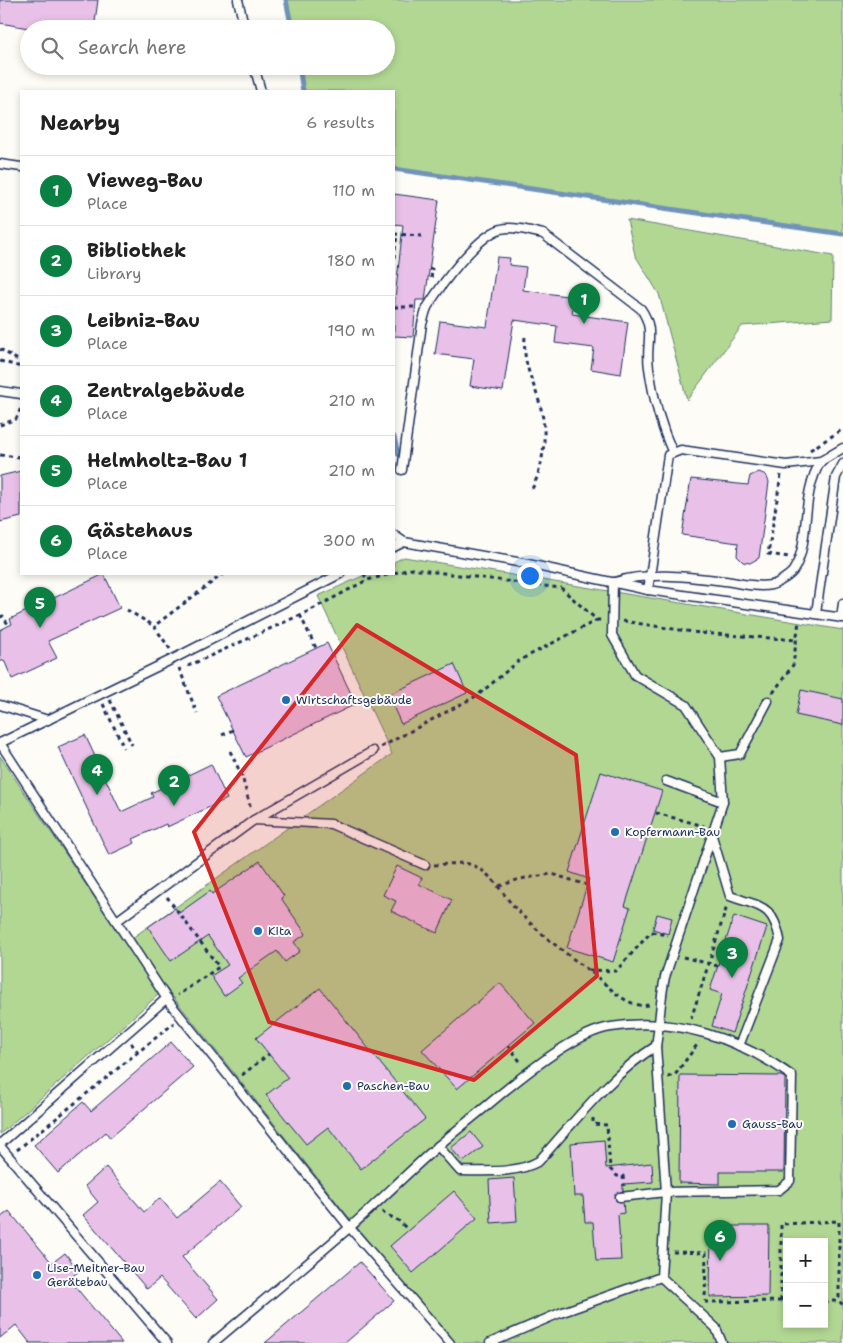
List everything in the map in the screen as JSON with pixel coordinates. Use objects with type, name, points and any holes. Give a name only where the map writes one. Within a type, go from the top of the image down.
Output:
[{"type":"lane","points":[[238,0],[243,20]]},
{"type":"lane","points":[[257,75],[261,90]]},
{"type":"lane","points":[[0,164],[20,167]]},
{"type":"lane","points":[[402,470],[422,324],[427,308],[472,249],[489,235],[502,229],[523,230],[543,234],[641,309],[648,320],[650,333],[648,367],[664,433],[672,453]]},
{"type":"lane","points":[[0,391],[20,394]]},
{"type":"lane","points":[[648,590],[668,455],[681,450],[786,465],[821,461],[843,448]]},
{"type":"lane","points":[[613,582],[626,578],[649,577],[772,585],[792,572],[799,558],[813,474],[821,461]]},
{"type":"lane","points":[[816,613],[836,477],[843,464]]},
{"type":"lane","points":[[395,536],[404,542],[648,590],[842,618],[843,603]]},
{"type":"lane","points":[[395,546],[404,542]]},
{"type":"lane","points":[[338,575],[175,658],[0,743],[181,1017],[350,1228],[445,1341]]},
{"type":"lane","points":[[613,582],[612,635],[635,675],[686,705],[720,757],[723,802],[672,954],[660,1003],[660,1025],[656,1046],[666,1192],[661,1277],[716,1328],[722,1343]]},
{"type":"lane","points":[[720,757],[740,754],[768,701]]},
{"type":"lane","points":[[0,705],[48,720]]},
{"type":"lane","points":[[118,920],[254,820],[373,751]]},
{"type":"lane","points":[[666,781],[723,802]]},
{"type":"lane","points":[[254,820],[330,824],[426,865]]},
{"type":"lane","points":[[713,832],[730,896],[768,910],[776,922],[780,940],[738,1046]]},
{"type":"lane","points":[[167,998],[0,1145],[167,1343]]},
{"type":"lane","points":[[213,1343],[350,1228],[438,1146],[528,1072],[570,1044],[610,1027],[660,1025],[688,1028],[725,1039],[792,1076],[790,1181],[779,1190],[666,1192],[622,1197]]},
{"type":"lane","points":[[438,1146],[460,1171],[519,1168],[539,1161],[610,1080],[634,1060],[656,1046]]},
{"type":"lane","points":[[490,1343],[560,1313],[661,1277]]},
{"type":"path","points":[[396,234],[422,236]]},
{"type":"path","points":[[525,337],[523,355],[543,421],[544,446],[539,476],[532,489]]},
{"type":"path","points":[[0,349],[20,361]]},
{"type":"path","points":[[0,361],[20,367]]},
{"type":"path","points":[[0,425],[16,419],[20,410]]},
{"type":"path","points":[[809,451],[843,429]]},
{"type":"path","points":[[0,455],[20,457]]},
{"type":"path","points":[[786,465],[782,472],[768,554],[799,558]]},
{"type":"path","points":[[395,572],[410,570],[561,588],[597,620]]},
{"type":"path","points":[[154,626],[222,575]]},
{"type":"path","points":[[365,575],[368,580]]},
{"type":"path","points":[[175,658],[186,667],[300,615],[368,580],[385,575]]},
{"type":"path","points":[[126,610],[154,626],[175,658],[197,713]]},
{"type":"path","points":[[768,701],[793,665],[798,640],[800,612]]},
{"type":"path","points":[[300,615],[316,648]]},
{"type":"path","points":[[0,617],[3,616],[9,626]]},
{"type":"path","points":[[373,751],[478,695],[520,660],[597,620],[611,619],[699,634],[798,640]]},
{"type":"path","points":[[103,693],[132,745]]},
{"type":"path","points":[[103,693],[124,748]]},
{"type":"path","points":[[222,735],[233,730]]},
{"type":"path","points":[[230,751],[242,776],[254,820]]},
{"type":"path","points":[[656,813],[713,832]]},
{"type":"path","points":[[426,865],[472,865],[499,886],[516,909],[550,942],[588,970],[610,990],[627,1000],[646,1006],[660,1003]]},
{"type":"path","points":[[499,886],[520,879],[552,874],[587,885]]},
{"type":"path","points":[[161,888],[218,967],[176,997]]},
{"type":"path","points":[[688,1028],[730,896]]},
{"type":"path","points":[[588,970],[616,971],[651,932],[678,937]]},
{"type":"path","points":[[672,954],[718,966]]},
{"type":"path","points":[[171,990],[180,1002]]},
{"type":"path","points":[[9,1156],[181,1017]]},
{"type":"path","points":[[659,1080],[675,1076],[705,1033]]},
{"type":"path","points":[[508,1045],[528,1072]]},
{"type":"path","points":[[234,1082],[269,1054]]},
{"type":"path","points":[[591,1102],[593,1124],[607,1125],[610,1168],[617,1176],[623,1176],[622,1197]]},
{"type":"path","points":[[371,1207],[398,1221],[408,1230]]},
{"type":"path","points":[[695,1308],[704,1302],[780,1301],[781,1224],[839,1221],[839,1301]]},
{"type":"path","points":[[662,1252],[706,1253],[704,1302]]},
{"type":"path","points":[[828,1301],[839,1301],[843,1305]]},
{"type":"highlighted area","points":[[357,625],[576,755],[597,976],[474,1080],[269,1022],[194,832]]},
{"type":"green space","points":[[286,0],[843,0],[843,234],[395,169],[395,90],[303,90],[300,75],[395,75],[395,20],[290,20]]},
{"type":"green space","points":[[627,220],[833,256],[832,319],[742,326],[687,400],[659,294],[635,255]]},
{"type":"green space","points":[[404,557],[843,630],[843,1343],[449,1343],[166,988],[0,1134],[0,756],[125,943],[392,754],[318,596],[365,575],[395,575],[395,562]]},
{"type":"building","points":[[0,0],[98,0],[95,20],[20,20],[20,27],[0,23]]},
{"type":"building","points":[[395,194],[439,200],[425,300],[416,300],[413,337],[395,336],[395,299],[403,225],[395,224]]},
{"type":"building","points":[[497,257],[510,258],[509,265],[526,267],[523,290],[574,297],[572,314],[628,322],[621,374],[591,369],[594,348],[555,343],[557,326],[514,320],[503,391],[470,386],[474,359],[435,354],[440,321],[487,327]]},
{"type":"building","points":[[20,471],[20,517],[0,522],[0,476]]},
{"type":"building","points":[[759,472],[766,475],[769,482],[759,558],[750,563],[743,562],[737,556],[738,543],[682,535],[691,479],[748,485],[750,476]]},
{"type":"building","points":[[102,575],[104,575],[120,608],[48,641],[57,658],[12,679],[4,660],[0,662],[0,630],[12,624],[10,619]]},
{"type":"building","name":"Wirtschaftsgebäude","points":[[327,643],[356,704],[246,757],[216,696]]},
{"type":"building","points":[[454,664],[467,693],[401,724],[388,695]]},
{"type":"building","points":[[801,690],[843,699],[843,725],[796,715]]},
{"type":"building","points":[[85,735],[121,812],[153,797],[151,793],[211,764],[227,799],[167,827],[166,824],[133,839],[135,843],[109,855],[58,747]]},
{"type":"building","name":"Kopfermann-Bau","points":[[601,772],[662,791],[625,906],[630,908],[613,962],[567,948],[589,879],[569,872]]},
{"type":"building","name":"Kita","points":[[260,861],[284,896],[281,898],[306,934],[294,942],[300,951],[285,962],[277,951],[238,978],[242,983],[224,996],[211,976],[228,965],[208,936],[171,961],[148,927],[175,908],[179,913],[210,891],[212,894]]},
{"type":"building","points":[[397,866],[422,878],[419,884],[452,900],[437,933],[391,911],[396,901],[383,895]]},
{"type":"building","points":[[657,914],[672,918],[668,934],[653,929]]},
{"type":"building","points":[[734,916],[767,927],[732,1033],[712,1026],[722,994],[710,990]]},
{"type":"building","points":[[500,983],[535,1023],[457,1089],[422,1050]]},
{"type":"building","name":"Paschen-Bau","points":[[320,988],[425,1119],[361,1169],[328,1127],[306,1144],[266,1095],[288,1078],[256,1038]]},
{"type":"building","points":[[171,1042],[193,1067],[110,1138],[106,1132],[58,1173],[34,1145],[83,1102],[91,1111]]},
{"type":"building","name":"Gauss-Bau","points":[[680,1075],[781,1076],[785,1078],[784,1172],[720,1172],[720,1184],[679,1183]]},
{"type":"building","points":[[471,1132],[483,1147],[463,1162],[451,1148]]},
{"type":"building","points":[[604,1140],[606,1168],[652,1163],[653,1182],[623,1184],[623,1191],[615,1194],[616,1201],[623,1202],[624,1213],[618,1214],[621,1260],[596,1261],[593,1222],[585,1222],[583,1196],[574,1196],[571,1143]]},
{"type":"building","points":[[106,1167],[144,1212],[160,1198],[177,1218],[220,1182],[241,1207],[182,1257],[218,1299],[196,1319],[160,1278],[147,1289],[83,1215],[98,1202],[85,1186]]},
{"type":"building","points":[[514,1178],[517,1221],[491,1223],[489,1180]]},
{"type":"building","points":[[454,1191],[477,1218],[413,1273],[390,1246]]},
{"type":"building","name":"Lise-Meitner-Bau Gerätebau","points":[[9,1211],[52,1263],[65,1253],[79,1271],[69,1279],[122,1343],[30,1343],[16,1325],[0,1338],[0,1218]]},
{"type":"building","points":[[711,1226],[769,1226],[768,1296],[710,1297]]},
{"type":"building","points":[[360,1262],[394,1301],[345,1343],[265,1343]]},
{"type":"waterway","points":[[286,0],[290,20]]},
{"type":"waterway","points":[[300,75],[303,90]]},
{"type":"waterway","points":[[395,169],[843,234]]},
{"type":"waterway","points":[[395,441],[398,454]]},
{"type":"place","name":"Vieweg-Bau","points":[[584,324]]},
{"type":"place","name":"Helmholtz-Bau 1","points":[[40,628]]},
{"type":"place","name":"Wirtschaftsgebäude","points":[[286,700]]},
{"type":"place","name":"Zentralgebäude","points":[[97,795]]},
{"type":"place","name":"Bibliothek","points":[[174,806]]},
{"type":"place","name":"Kopfermann-Bau","points":[[615,832]]},
{"type":"place","name":"Kita","points":[[258,931]]},
{"type":"place","name":"Leibniz-Bau","points":[[732,978]]},
{"type":"place","name":"Paschen-Bau","points":[[347,1086]]},
{"type":"place","name":"Gauss-Bau","points":[[732,1124]]},
{"type":"place","name":"Gästehaus","points":[[720,1261]]},
{"type":"place","name":"Lise-Meitner-Bau Gerätebau","points":[[37,1275]]}]
